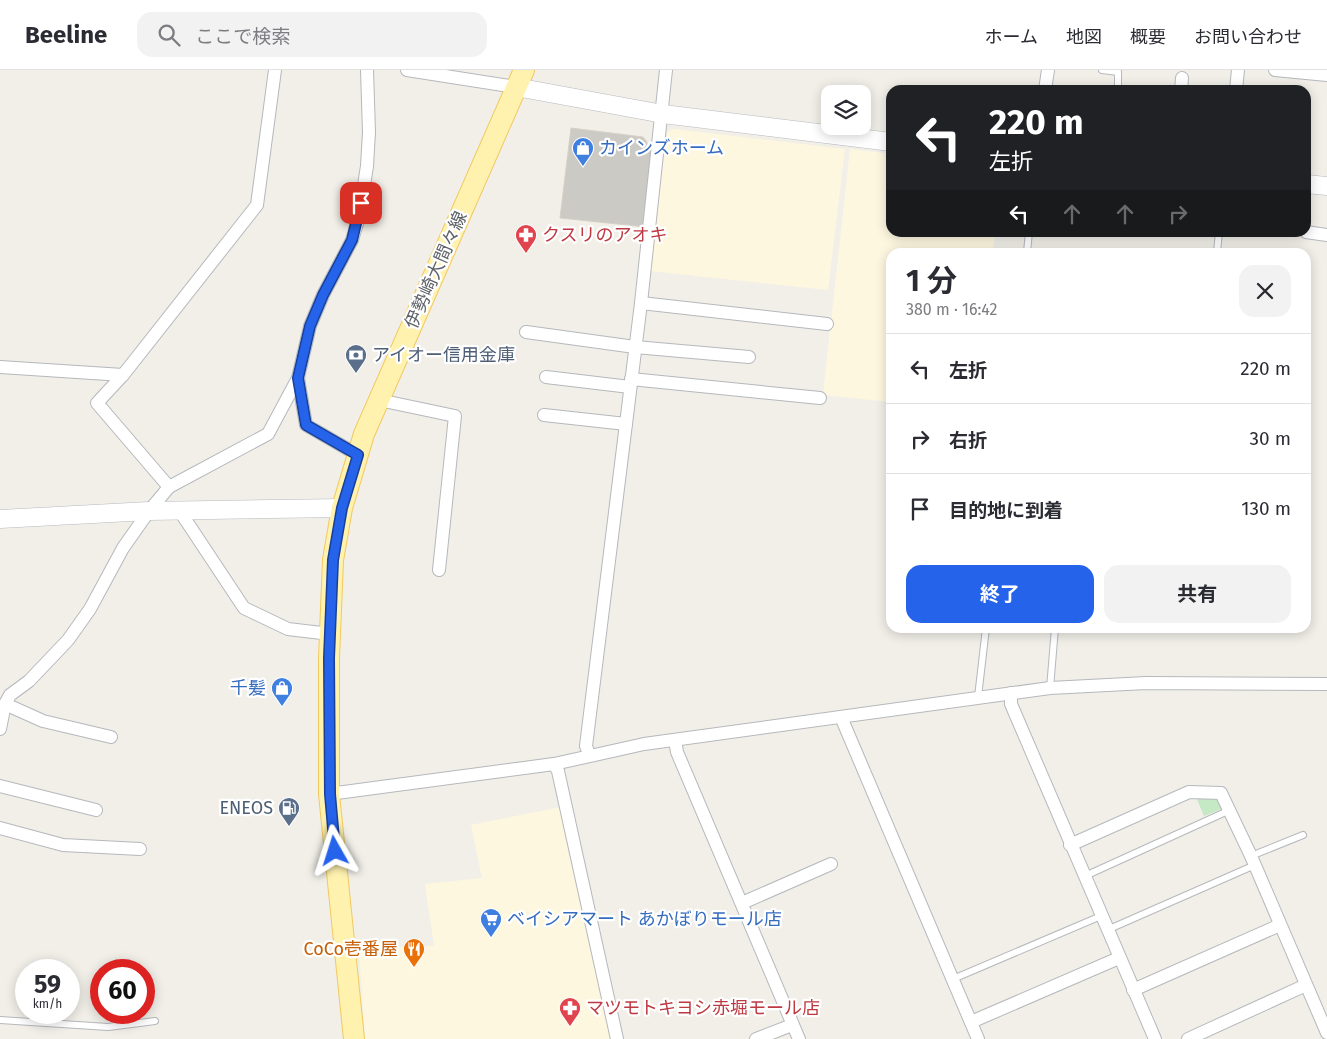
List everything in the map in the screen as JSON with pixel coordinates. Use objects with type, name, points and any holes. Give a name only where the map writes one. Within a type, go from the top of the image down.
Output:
[{"type":"main road","name":"伊勢崎大間々線","points":[[354,1039],[330,794],[330,634],[333,560],[342,508],[358,455],[379,400],[520,79]]},
{"type":"street","points":[[169,487],[97,403],[123,375],[257,205],[275,70]]},
{"type":"street","points":[[0,729],[5,704],[10,695],[36,674],[68,640],[90,609],[123,548],[148,511],[169,487],[268,434],[298,378],[310,326],[323,295],[352,240],[359,217],[369,132],[368,70]]},
{"type":"street","points":[[407,70],[520,79],[663,114],[886,141]]},
{"type":"street","points":[[589,754],[586,746],[641,303],[663,114],[666,70]]},
{"type":"street","points":[[1046,85],[1048,70]]},
{"type":"street","points":[[1236,85],[1238,70]]},
{"type":"street","points":[[1275,70],[1327,75]]},
{"type":"street","points":[[1311,184],[1327,186]]},
{"type":"street","points":[[1311,233],[1327,235]]},
{"type":"street","points":[[641,303],[827,324]]},
{"type":"street","points":[[526,332],[635,347],[749,356]]},
{"type":"street","points":[[0,367],[123,375]]},
{"type":"street","points":[[546,377],[820,398]]},
{"type":"street","points":[[298,378],[306,425],[358,455]]},
{"type":"street","points":[[379,400],[455,416],[439,570]]},
{"type":"street","points":[[544,415],[626,424]]},
{"type":"street","points":[[0,520],[148,511],[342,508]]},
{"type":"street","points":[[179,510],[244,608],[288,629],[330,634]]},
{"type":"street","points":[[330,794],[554,764],[589,754],[644,744],[1050,688],[1146,683],[1327,684]]},
{"type":"street","points":[[1011,693],[1011,704],[1155,1039]]},
{"type":"street","points":[[5,704],[43,721],[111,737]]},
{"type":"street","points":[[841,717],[978,1039]]},
{"type":"street","points":[[674,740],[677,752],[798,1039]]},
{"type":"street","points":[[554,764],[558,771],[617,1039]]},
{"type":"street","points":[[0,786],[96,810]]},
{"type":"street","points":[[1070,845],[1189,792],[1221,793],[1253,861],[1327,1033]]},
{"type":"street","points":[[0,828],[63,844],[140,849]]},
{"type":"street","points":[[742,903],[831,864]]},
{"type":"street","points":[[1133,990],[1280,925]]},
{"type":"street","points":[[971,1022],[1119,958]]},
{"type":"street","points":[[1188,1039],[1306,985]]},
{"type":"street","points":[[756,1039],[792,1025]]},
{"type":"lane","points":[[1102,70],[1118,72],[1118,85]]},
{"type":"lane","points":[[978,697],[985,633]]},
{"type":"lane","points":[[1050,688],[1055,633]]},
{"type":"lane","points":[[1084,876],[1230,810]]},
{"type":"lane","points":[[1107,930],[1253,861],[1303,834]]},
{"type":"lane","points":[[952,979],[1101,916]]},
{"type":"lane","points":[[0,1020],[108,1027],[132,1024]]},
{"type":"shaded area","points":[[673,129],[845,149],[828,290],[650,271],[667,132]]},
{"type":"shaded area","points":[[850,149],[886,153],[886,237],[994,237],[993,248],[886,248],[886,401],[823,395]]},
{"type":"shaded area","points":[[561,807],[565,837],[611,1039],[365,1039],[359,948],[434,946],[425,884],[482,878],[471,825]]},
{"type":"green space","points":[[1219,795],[1224,808],[1204,816],[1196,797]]},
{"type":"building","points":[[571,128],[643,137],[647,142],[647,146],[655,147],[646,227],[560,218]]},
{"type":"place","name":"カインズホーム","points":[[583,167]]},
{"type":"place","name":"クスリのアオキ","points":[[526,254]]},
{"type":"place","name":"アイオー信用金庫","points":[[356,374]]},
{"type":"place","name":"千髪","points":[[282,707]]},
{"type":"place","name":"ENEOS","points":[[289,827]]},
{"type":"place","name":"ベイシアマート あかぼりモール店","points":[[491,938]]},
{"type":"place","name":"CoCo壱番屋","points":[[414,968]]},
{"type":"place","name":"マツモトキヨシ赤堀モール店","points":[[570,1027]]},
{"type":"route","points":[[335,851],[330,794],[329,658],[333,560],[342,508],[358,455],[306,425],[298,378],[310,326],[323,295],[352,240],[361,203]]}]
